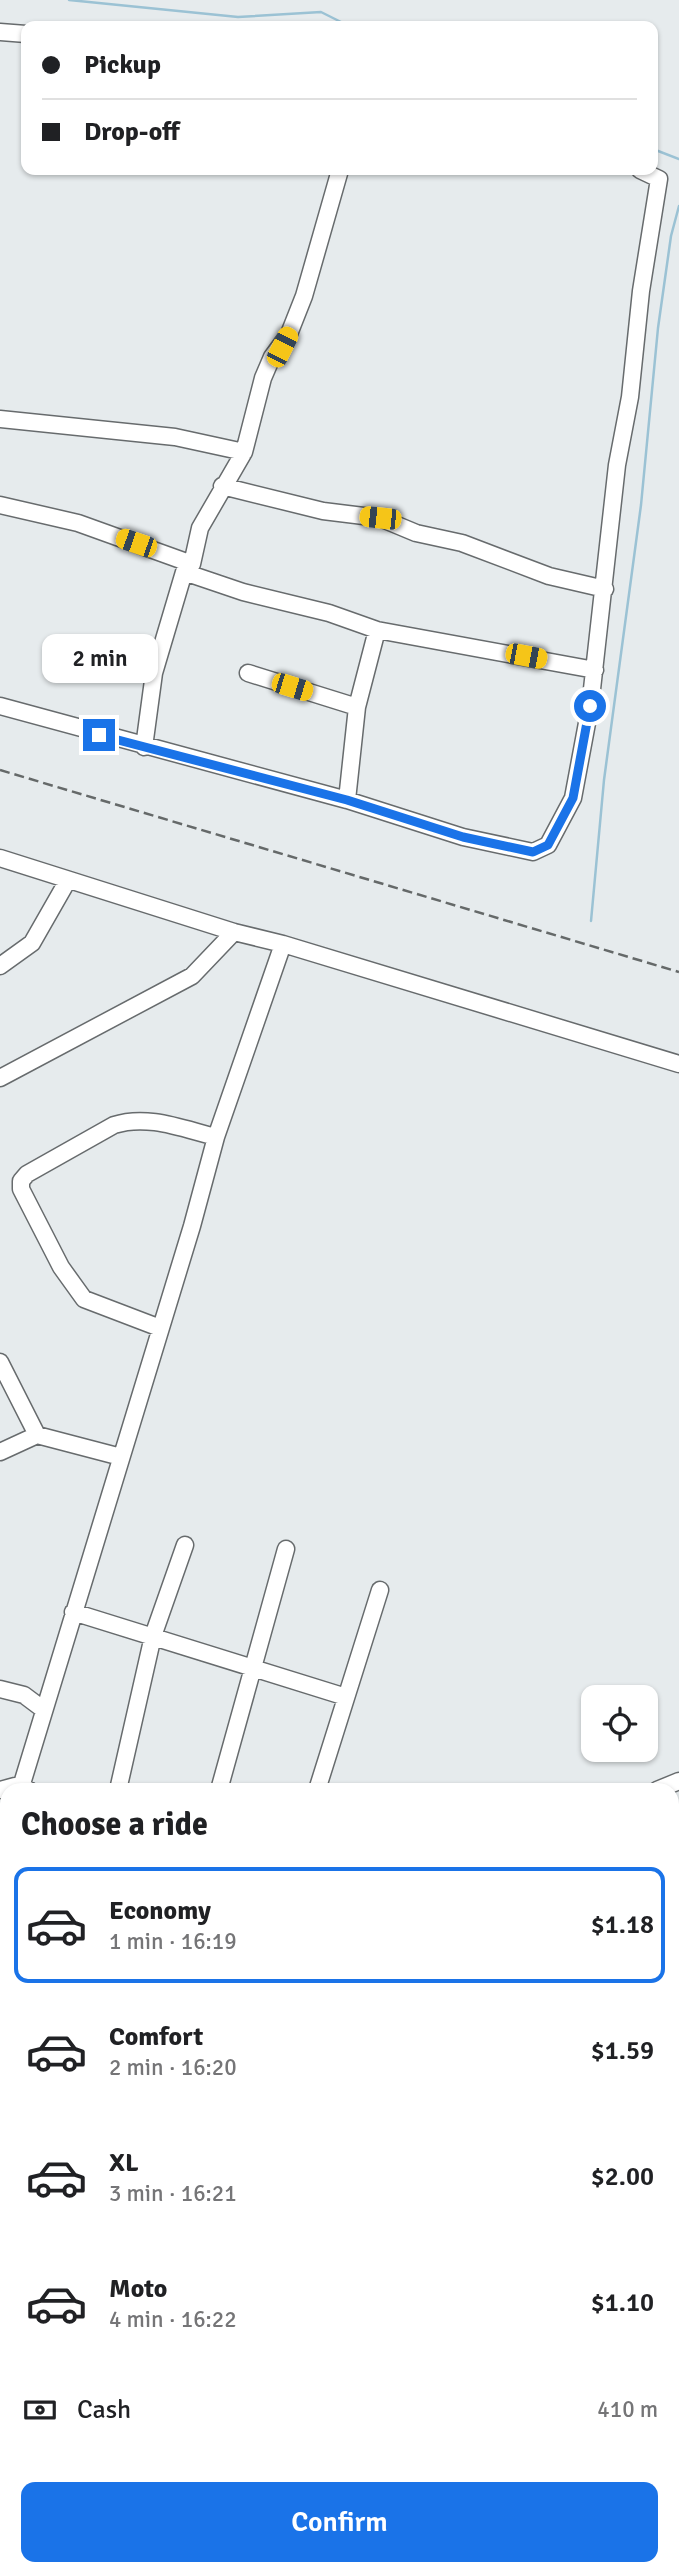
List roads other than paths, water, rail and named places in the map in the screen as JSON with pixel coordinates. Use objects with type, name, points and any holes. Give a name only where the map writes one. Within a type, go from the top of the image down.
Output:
[{"type":"street","points":[[0,32],[21,34]]},
{"type":"street","points":[[144,747],[154,673],[200,528],[244,452],[263,378],[272,357],[289,334],[304,296],[339,175]]},
{"type":"street","points":[[0,706],[347,800],[463,837],[512,849],[539,851],[548,845],[573,798],[595,670],[617,465],[630,397],[641,291],[659,179],[651,175]]},
{"type":"street","points":[[0,419],[175,438],[244,452]]},
{"type":"street","points":[[222,486],[323,511],[394,522],[415,533],[462,543],[549,576],[605,589]]},
{"type":"street","points":[[0,505],[78,523],[243,592],[329,613],[377,630],[595,670]]},
{"type":"street","points":[[347,800],[357,707],[377,630]]},
{"type":"street","points":[[248,673],[357,707]]},
{"type":"street","points":[[0,858],[234,932],[283,944],[678,1063]]},
{"type":"street","points":[[0,966],[32,943],[68,880]]},
{"type":"street","points":[[0,1078],[192,976],[234,932]]},
{"type":"street","points":[[26,1783],[44,1710],[192,1226],[216,1138],[283,944]]},
{"type":"street","points":[[160,1328],[84,1299],[61,1267],[21,1189],[21,1181],[27,1174],[114,1125],[129,1120],[145,1119],[216,1138]]},
{"type":"street","points":[[0,1362],[37,1435]]},
{"type":"street","points":[[0,1452],[37,1435],[121,1457]]},
{"type":"street","points":[[120,1783],[153,1636],[185,1545]]},
{"type":"street","points":[[221,1783],[286,1549]]},
{"type":"street","points":[[319,1783],[380,1590]]},
{"type":"street","points":[[73,1612],[346,1697]]},
{"type":"street","points":[[0,1689],[24,1695],[44,1710]]},
{"type":"waterway","points":[[69,0],[238,17],[321,12],[339,21]]},
{"type":"waterway","points":[[658,151],[679,159]]},
{"type":"waterway","points":[[591,921],[604,780],[641,505],[658,328],[671,236],[679,206]]},
{"type":"railway","points":[[0,770],[679,972]]}]
